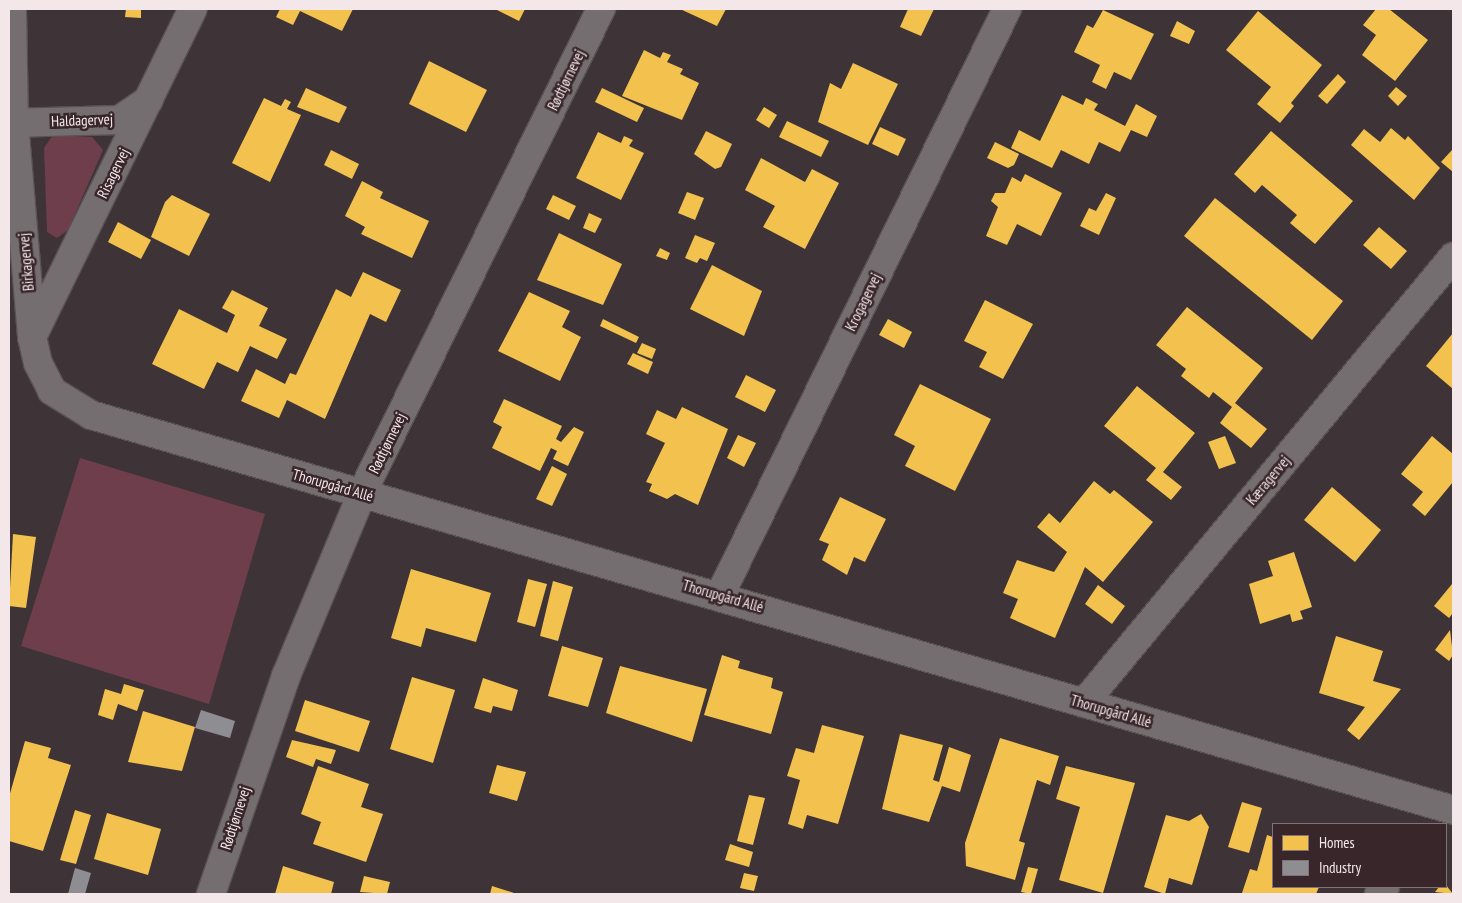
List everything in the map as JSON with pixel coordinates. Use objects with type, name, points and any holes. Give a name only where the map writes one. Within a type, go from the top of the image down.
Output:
[{"type":"street","name":"Birkagervej","points":[[12,9],[12,122],[32,337]]},
{"type":"street","name":"Risagervej","points":[[32,337],[193,9]]},
{"type":"street","name":"Rødtjørnevej","points":[[211,894],[286,676],[362,493],[601,9]]},
{"type":"street","name":"Krogagervej","points":[[720,595],[1007,9]]},
{"type":"street","name":"Haldagervej","points":[[12,122],[119,120],[149,100]]},
{"type":"street","name":"Kæragervej","points":[[1084,703],[1453,257]]},
{"type":"street","name":"Thorupgård Allé","points":[[32,337],[38,363],[52,391],[91,415],[720,595],[1449,812]]},
{"type":"shaded area","points":[[53,135],[92,137],[103,150],[68,230],[57,238],[47,232],[44,148]]},
{"type":"shaded area","points":[[80,458],[265,514],[209,704],[21,646]]},
{"type":"building: Homes","points":[[126,9],[141,9],[141,18],[125,17]]},
{"type":"building: Homes","points":[[280,9],[353,9],[342,31],[300,11],[293,25],[276,17]]},
{"type":"building: Homes","points":[[495,9],[525,9],[519,21]]},
{"type":"building: Homes","points":[[680,9],[726,9],[717,26]]},
{"type":"building: Homes","points":[[908,9],[934,9],[921,36],[900,27]]},
{"type":"building: Homes","points":[[1376,9],[1389,9],[1428,40],[1395,81],[1362,55],[1376,35],[1363,25]]},
{"type":"building: Homes","points":[[1103,10],[1154,34],[1131,80],[1114,72],[1106,89],[1092,82],[1100,65],[1074,52],[1087,25],[1093,28]]},
{"type":"building: Homes","points":[[1258,11],[1322,65],[1291,103],[1294,106],[1280,123],[1257,104],[1271,87],[1226,50]]},
{"type":"building: Homes","points":[[1177,21],[1195,31],[1189,44],[1170,36]]},
{"type":"building: Homes","points":[[644,50],[660,58],[663,52],[671,55],[667,62],[683,69],[680,74],[699,83],[682,120],[622,96]]},
{"type":"building: Homes","points":[[429,61],[487,90],[466,132],[409,104]]},
{"type":"building: Homes","points":[[853,63],[898,84],[868,145],[818,122],[830,83],[841,89]]},
{"type":"building: Homes","points":[[1338,74],[1346,82],[1327,104],[1318,96]]},
{"type":"building: Homes","points":[[1396,87],[1407,96],[1398,106],[1388,96]]},
{"type":"building: Homes","points":[[306,88],[347,107],[339,123],[297,107]]},
{"type":"building: Homes","points":[[602,88],[644,108],[637,122],[595,102]]},
{"type":"building: Homes","points":[[1062,95],[1083,105],[1086,98],[1098,104],[1094,110],[1125,126],[1136,104],[1157,116],[1147,137],[1131,130],[1120,152],[1099,142],[1089,164],[1061,150],[1052,168],[1011,148],[1019,130],[1040,141]]},
{"type":"building: Homes","points":[[264,98],[281,106],[285,99],[291,102],[287,109],[301,115],[270,182],[232,163]]},
{"type":"building: Homes","points":[[764,107],[777,115],[769,128],[756,120]]},
{"type":"building: Homes","points":[[787,121],[829,141],[821,157],[779,137]]},
{"type":"building: Homes","points":[[880,127],[906,139],[898,156],[872,144]]},
{"type":"building: Homes","points":[[1391,128],[1405,140],[1408,136],[1440,168],[1414,200],[1351,145],[1364,129],[1380,142]]},
{"type":"building: Homes","points":[[706,131],[732,144],[721,167],[715,169],[694,154]]},
{"type":"building: Homes","points":[[1271,131],[1353,201],[1315,244],[1290,223],[1297,215],[1262,185],[1255,193],[1234,174]]},
{"type":"building: Homes","points":[[598,132],[621,143],[624,136],[633,140],[629,146],[644,153],[621,200],[576,178]]},
{"type":"building: Homes","points":[[995,142],[1019,154],[1014,165],[1008,168],[987,158]]},
{"type":"building: Homes","points":[[331,150],[359,164],[352,179],[324,165]]},
{"type":"building: Homes","points":[[1453,151],[1453,172],[1441,162]]},
{"type":"building: Homes","points":[[761,158],[805,182],[812,169],[839,183],[805,249],[763,227],[775,206],[745,190]]},
{"type":"building: Homes","points":[[1025,174],[1062,193],[1041,236],[1017,224],[1007,245],[986,236],[998,207],[991,201],[995,193],[1005,193],[1012,177],[1021,182]]},
{"type":"building: Homes","points":[[362,181],[383,192],[380,198],[429,221],[412,258],[361,234],[365,227],[345,216]]},
{"type":"building: Homes","points":[[687,192],[704,198],[695,220],[678,213]]},
{"type":"building: Homes","points":[[1106,193],[1116,198],[1099,235],[1080,226],[1089,208],[1096,211]]},
{"type":"building: Homes","points":[[172,195],[210,214],[189,256],[151,237],[165,202]]},
{"type":"building: Homes","points":[[553,195],[576,206],[569,220],[546,209]]},
{"type":"building: Homes","points":[[1215,198],[1343,301],[1312,340],[1184,236]]},
{"type":"building: Homes","points":[[589,213],[602,219],[595,233],[583,228]]},
{"type":"building: Homes","points":[[118,222],[151,240],[141,259],[108,242]]},
{"type":"building: Homes","points":[[1379,227],[1407,251],[1391,269],[1363,245]]},
{"type":"building: Homes","points":[[559,233],[622,264],[603,305],[537,280]]},
{"type":"building: Homes","points":[[695,235],[715,243],[707,261],[700,258],[697,263],[685,258]]},
{"type":"building: Homes","points":[[660,248],[670,253],[667,260],[656,256]]},
{"type":"building: Homes","points":[[712,265],[762,291],[744,336],[690,309]]},
{"type":"building: Homes","points":[[363,272],[401,290],[386,322],[370,314],[325,419],[287,400],[279,418],[241,401],[256,369],[285,384],[290,373],[296,375],[336,289],[351,297]]},
{"type":"building: Homes","points":[[232,290],[268,308],[259,326],[287,339],[277,359],[250,346],[238,372],[217,362],[204,389],[152,364],[179,309],[227,333],[235,315],[222,308]]},
{"type":"building: Homes","points":[[529,292],[570,311],[562,327],[581,337],[560,381],[498,351]]},
{"type":"building: Homes","points":[[985,300],[1033,324],[1003,379],[979,367],[987,352],[964,341]]},
{"type":"building: Homes","points":[[1187,307],[1263,368],[1235,403],[1267,429],[1251,448],[1220,423],[1232,407],[1213,392],[1209,398],[1181,376],[1186,369],[1156,345]]},
{"type":"building: Homes","points":[[603,319],[639,337],[636,343],[600,326]]},
{"type":"building: Homes","points":[[888,319],[912,332],[904,348],[879,335]]},
{"type":"building: Homes","points":[[1453,333],[1453,389],[1426,366]]},
{"type":"building: Homes","points":[[642,343],[656,349],[652,359],[637,353]]},
{"type":"building: Homes","points":[[633,353],[653,362],[648,374],[627,364]]},
{"type":"building: Homes","points":[[746,375],[776,390],[765,412],[735,397]]},
{"type":"building: Homes","points":[[920,384],[991,419],[955,491],[905,466],[915,446],[894,435]]},
{"type":"building: Homes","points":[[1137,386],[1195,433],[1163,472],[1182,487],[1171,500],[1146,480],[1156,468],[1104,426]]},
{"type":"building: Homes","points":[[504,399],[562,426],[556,439],[561,442],[574,427],[584,432],[568,466],[553,459],[557,451],[551,448],[540,471],[492,448],[502,427],[493,422]]},
{"type":"building: Homes","points":[[682,407],[728,429],[698,505],[675,494],[667,499],[649,491],[652,484],[646,482],[665,443],[646,434],[657,410],[676,419]]},
{"type":"building: Homes","points":[[738,435],[756,443],[744,467],[727,458]]},
{"type":"building: Homes","points":[[1225,436],[1236,463],[1219,469],[1208,442]]},
{"type":"building: Homes","points":[[1432,436],[1453,454],[1453,482],[1425,516],[1412,505],[1423,492],[1401,474]]},
{"type":"building: Homes","points":[[552,466],[567,474],[552,506],[536,499]]},
{"type":"building: Homes","points":[[1094,481],[1110,494],[1114,490],[1153,522],[1103,582],[1085,567],[1055,638],[1010,618],[1018,599],[1003,593],[1017,560],[1054,572],[1067,552],[1037,527],[1049,513],[1060,523]]},
{"type":"building: Homes","points":[[1332,487],[1381,530],[1355,562],[1304,520]]},
{"type":"building: Homes","points":[[840,497],[886,519],[865,562],[854,557],[847,575],[822,560],[829,544],[819,540]]},
{"type":"building: Homes","points":[[13,534],[36,537],[26,608],[9,606]]},
{"type":"building: Homes","points":[[1294,552],[1312,607],[1300,611],[1303,619],[1292,622],[1290,614],[1260,624],[1249,584],[1273,576],[1268,561]]},
{"type":"building: Homes","points":[[411,569],[491,593],[476,642],[426,628],[421,647],[391,638]]},
{"type":"building: Homes","points":[[528,579],[547,584],[535,627],[517,622]]},
{"type":"building: Homes","points":[[553,581],[573,587],[558,641],[540,636]]},
{"type":"building: Homes","points":[[1452,584],[1453,613],[1449,618],[1434,606]]},
{"type":"building: Homes","points":[[1098,585],[1125,606],[1112,624],[1085,604]]},
{"type":"building: Homes","points":[[1450,630],[1453,655],[1449,661],[1435,650]]},
{"type":"building: Homes","points":[[1336,636],[1383,651],[1373,681],[1401,689],[1359,740],[1347,730],[1365,707],[1319,693]]},
{"type":"building: Homes","points":[[562,646],[603,658],[588,707],[548,696]]},
{"type":"building: Homes","points":[[722,655],[740,661],[738,668],[773,678],[771,688],[783,692],[771,734],[704,715]]},
{"type":"building: Homes","points":[[620,666],[707,689],[692,742],[606,713]]},
{"type":"building: Homes","points":[[412,677],[455,690],[433,763],[390,749]]},
{"type":"building: Homes","points":[[483,678],[518,690],[512,711],[493,706],[491,713],[474,708]]},
{"type":"building: Homes","points":[[124,684],[144,690],[137,711],[118,704],[113,720],[98,715],[105,689],[121,694]]},
{"type":"building: Homes","points":[[305,700],[370,721],[359,752],[295,731]]},
{"type":"building: Homes","points":[[143,711],[195,727],[182,771],[128,762]]},
{"type":"building: Homes","points":[[822,725],[864,736],[838,824],[807,815],[803,829],[788,824],[800,780],[787,776],[796,748],[814,753]]},
{"type":"building: Homes","points":[[900,734],[943,745],[933,780],[939,782],[949,747],[971,755],[960,792],[942,786],[929,822],[882,809]]},
{"type":"building: Homes","points":[[1000,738],[1059,756],[1050,785],[1037,780],[1019,841],[1025,843],[1015,880],[966,866],[965,843]]},
{"type":"building: Homes","points":[[292,740],[336,750],[331,764],[316,759],[313,767],[286,757]]},
{"type":"building: Homes","points":[[25,741],[51,748],[48,758],[71,765],[43,851],[9,841],[9,797]]},
{"type":"building: Homes","points":[[497,765],[526,772],[517,801],[489,793]]},
{"type":"building: Homes","points":[[318,766],[369,784],[361,807],[383,814],[366,862],[313,844],[321,822],[301,814]]},
{"type":"building: Homes","points":[[1066,766],[1135,783],[1103,893],[1059,880],[1080,807],[1056,799]]},
{"type":"building: Homes","points":[[749,795],[765,798],[753,845],[737,841]]},
{"type":"building: Homes","points":[[1242,802],[1262,808],[1249,853],[1228,847]]},
{"type":"building: Homes","points":[[75,810],[91,815],[76,864],[60,860]]},
{"type":"building: Homes","points":[[107,813],[161,829],[148,875],[94,859]]},
{"type":"building: Homes","points":[[1201,814],[1209,827],[1192,885],[1169,878],[1165,894],[1144,887],[1166,815],[1189,821]]},
{"type":"building: Homes","points":[[1267,835],[1272,837],[1272,888],[1319,888],[1316,894],[1242,893],[1250,869],[1257,871]]},
{"type":"building: Homes","points":[[730,844],[753,852],[749,867],[725,860]]},
{"type":"building: Homes","points":[[283,866],[334,882],[331,894],[275,894]]},
{"type":"building: Homes","points":[[1028,867],[1038,869],[1031,894],[1021,892]]},
{"type":"building: Homes","points":[[744,873],[758,876],[754,891],[740,888]]},
{"type":"building: Homes","points":[[364,876],[390,882],[387,894],[360,892]]},
{"type":"building: Homes","points":[[492,886],[517,894],[490,894]]},
{"type":"building: Homes","points":[[1447,886],[1453,894],[1435,892],[1438,888],[1447,888]]},
{"type":"building: Industry","points":[[201,710],[235,721],[230,738],[195,728]]},
{"type":"building: Industry","points":[[75,868],[91,873],[85,894],[68,894]]}]
